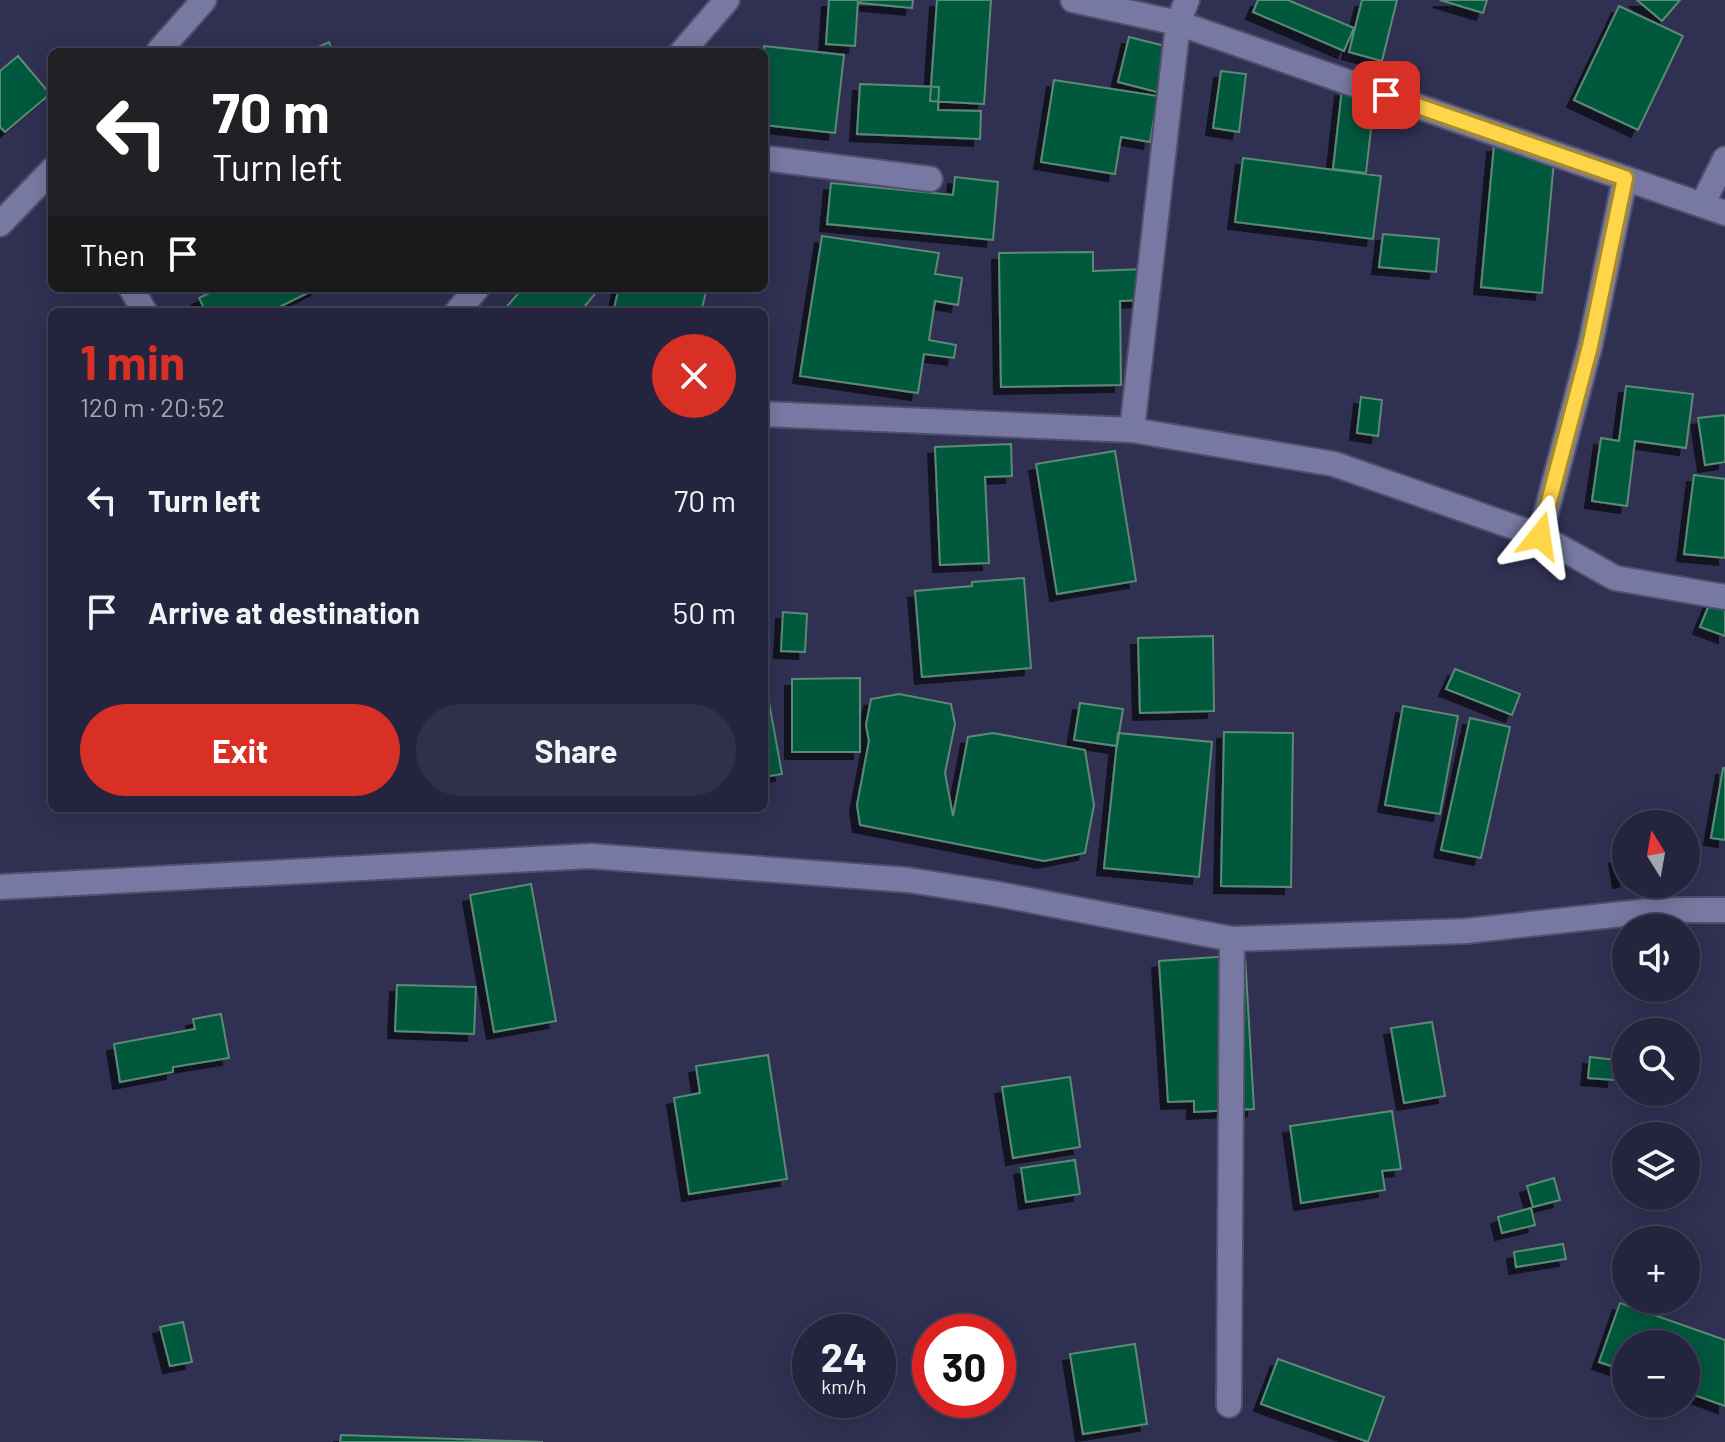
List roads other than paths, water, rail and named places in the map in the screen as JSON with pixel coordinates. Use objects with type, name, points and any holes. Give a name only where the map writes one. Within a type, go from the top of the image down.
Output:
[{"type":"street","points":[[162,48],[204,0]]},
{"type":"street","points":[[685,48],[727,0]]},
{"type":"street","points":[[1073,0],[1183,11],[1714,209],[1725,159]]},
{"type":"street","points":[[1132,430],[1183,11]]},
{"type":"street","points":[[768,159],[930,179]]},
{"type":"street","points":[[0,224],[48,174]]},
{"type":"street","points":[[1540,536],[1590,346],[1625,178]]},
{"type":"street","points":[[460,308],[474,292]]},
{"type":"street","points":[[768,414],[1132,430],[1334,464],[1540,536],[1615,578],[1725,597]]},
{"type":"street","points":[[0,887],[591,856],[908,880],[1232,939],[1466,931],[1659,910],[1725,910]]},
{"type":"street","points":[[1229,1405],[1232,939]]}]
